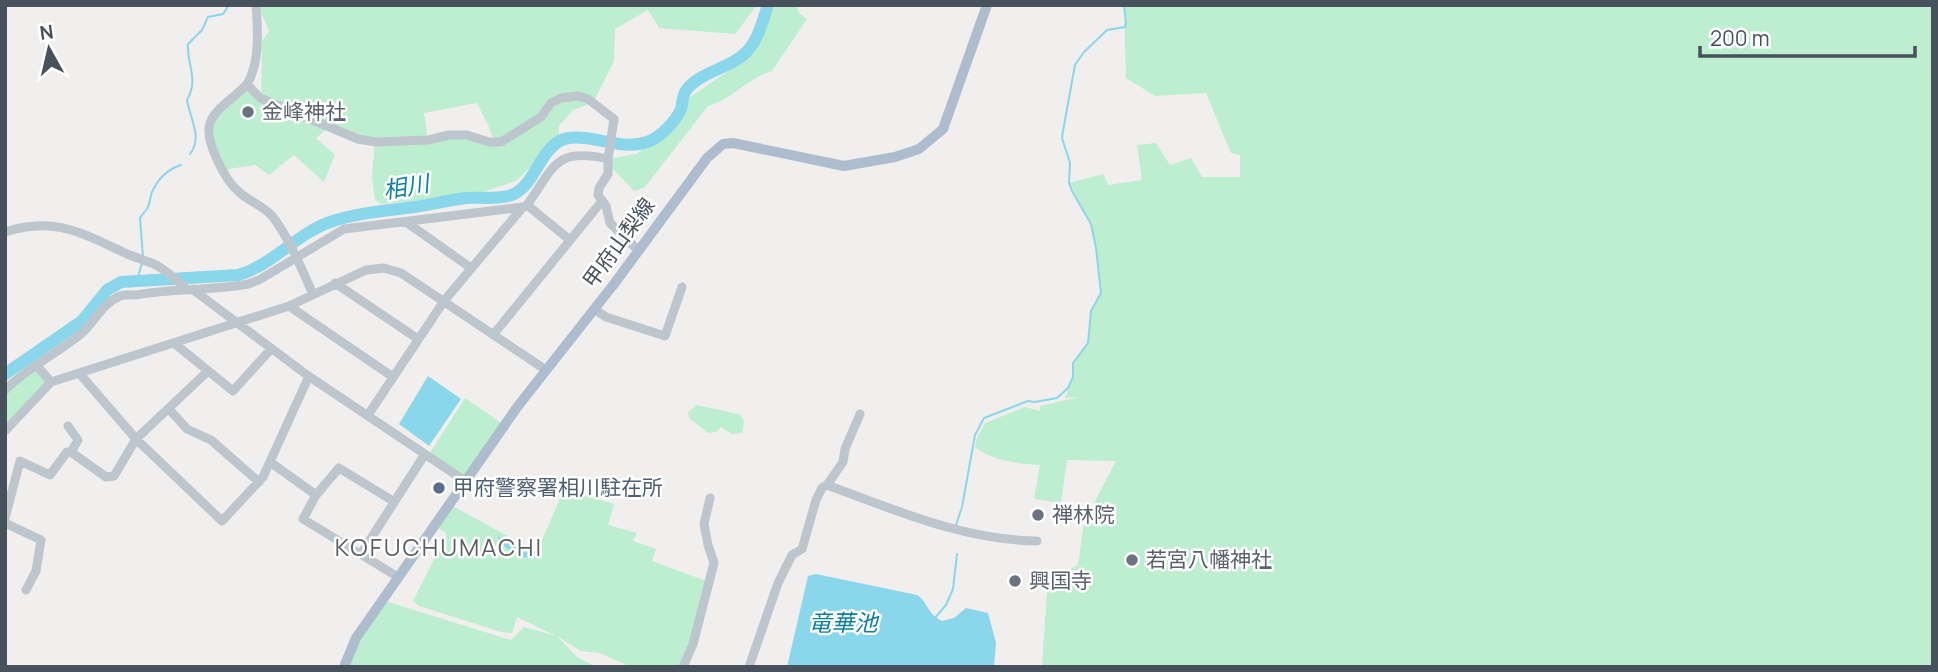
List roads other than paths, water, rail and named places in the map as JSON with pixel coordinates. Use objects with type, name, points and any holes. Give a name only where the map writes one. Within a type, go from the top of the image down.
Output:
[{"type":"main road","name":"甲府山梨線","points":[[344,667],[356,638],[517,406],[639,251],[707,158],[723,145],[733,143],[844,166],[895,157],[919,149],[932,139],[946,121],[987,5]]},
{"type":"street","points":[[256,5],[255,62],[252,75],[247,84],[214,116],[208,129],[209,137],[223,170],[237,191],[271,215],[295,255],[313,294]]},
{"type":"street","points":[[247,84],[261,98],[358,139],[376,142],[428,140],[449,135],[467,135],[489,142],[501,142],[541,117],[551,103],[561,98],[578,96],[588,99],[614,119],[608,174],[597,191],[606,206],[610,223],[639,251]]},
{"type":"street","points":[[368,415],[443,300],[562,159],[587,154],[608,159]]},
{"type":"street","points":[[493,335],[602,201]]},
{"type":"street","points":[[5,390],[83,332],[107,304],[118,297],[154,290],[248,284],[344,229],[525,206],[570,240]]},
{"type":"street","points":[[406,222],[471,268]]},
{"type":"street","points":[[5,232],[41,224],[58,226],[103,242],[165,271],[309,376],[465,481]]},
{"type":"street","points":[[5,431],[51,382],[289,306],[366,270],[384,268],[401,273],[546,370]]},
{"type":"street","points":[[335,284],[418,340]]},
{"type":"street","points":[[594,309],[606,317],[665,336],[682,287]]},
{"type":"street","points":[[289,306],[393,377]]},
{"type":"street","points":[[174,343],[233,391],[271,349]]},
{"type":"street","points":[[37,366],[51,382]]},
{"type":"street","points":[[71,452],[106,477],[114,475],[135,439],[208,372]]},
{"type":"street","points":[[80,374],[135,439],[222,521],[259,482],[309,376]]},
{"type":"street","points":[[169,409],[187,429],[211,440],[259,482]]},
{"type":"street","points":[[749,667],[778,583],[792,555],[802,549],[816,500],[843,462],[845,449],[860,414]]},
{"type":"street","points":[[26,590],[36,571],[41,540],[7,524],[5,520],[9,489],[20,461],[50,475],[78,440],[68,426]]},
{"type":"street","points":[[361,554],[425,454]]},
{"type":"street","points":[[270,462],[316,495]]},
{"type":"street","points":[[393,501],[339,468],[316,495],[303,519],[398,577]]},
{"type":"street","points":[[827,485],[953,530],[1037,541]]},
{"type":"street","points":[[683,667],[693,644],[714,563],[704,524],[709,498]]},
{"type":"water","points":[[428,376],[461,399],[429,446],[399,424]]},
{"type":"water","points":[[498,536],[538,558],[517,554],[499,542]]},
{"type":"water","name":"竜華池","points":[[816,574],[917,595],[933,615],[942,621],[954,618],[966,608],[988,613],[996,643],[994,667],[787,667],[808,576]]},
{"type":"waterway","points":[[190,154],[194,148],[196,134],[187,100],[192,85],[188,44],[202,30],[208,17],[223,14],[229,5]]},
{"type":"waterway","name":"相川","points":[[5,374],[82,321],[107,290],[121,282],[238,275],[262,264],[318,227],[340,219],[459,199],[509,196],[522,189],[551,147],[568,138],[588,138],[627,145],[652,140],[675,119],[681,109],[685,91],[701,77],[735,61],[749,49],[758,34],[768,5]]},
{"type":"waterway","points":[[956,525],[962,507],[975,435],[984,418],[1028,401],[1057,398],[1068,388],[1073,377],[1073,363],[1088,343],[1091,311],[1101,293],[1096,248],[1091,224],[1069,183],[1070,163],[1062,138],[1075,65],[1084,52],[1107,30],[1125,27],[1124,5]]},
{"type":"waterway","points":[[143,257],[140,218],[148,207],[157,183],[168,172],[181,165]]},
{"type":"waterway","points":[[137,280],[142,263]]},
{"type":"waterway","points":[[935,618],[946,605],[953,589],[957,554]]},
{"type":"place","name":"金峰神社","points":[[248,112]]},
{"type":"place","name":"甲府警察署相川駐在所","points":[[439,488]]},
{"type":"place","name":"禅林院","points":[[1038,515]]},
{"type":"place","name":"若宮八幡神社","points":[[1132,560]]},
{"type":"place","name":"興国寺","points":[[1015,581]]},
{"type":"district","name":"KOFUCHUMACHI","points":[[439,548]]}]
